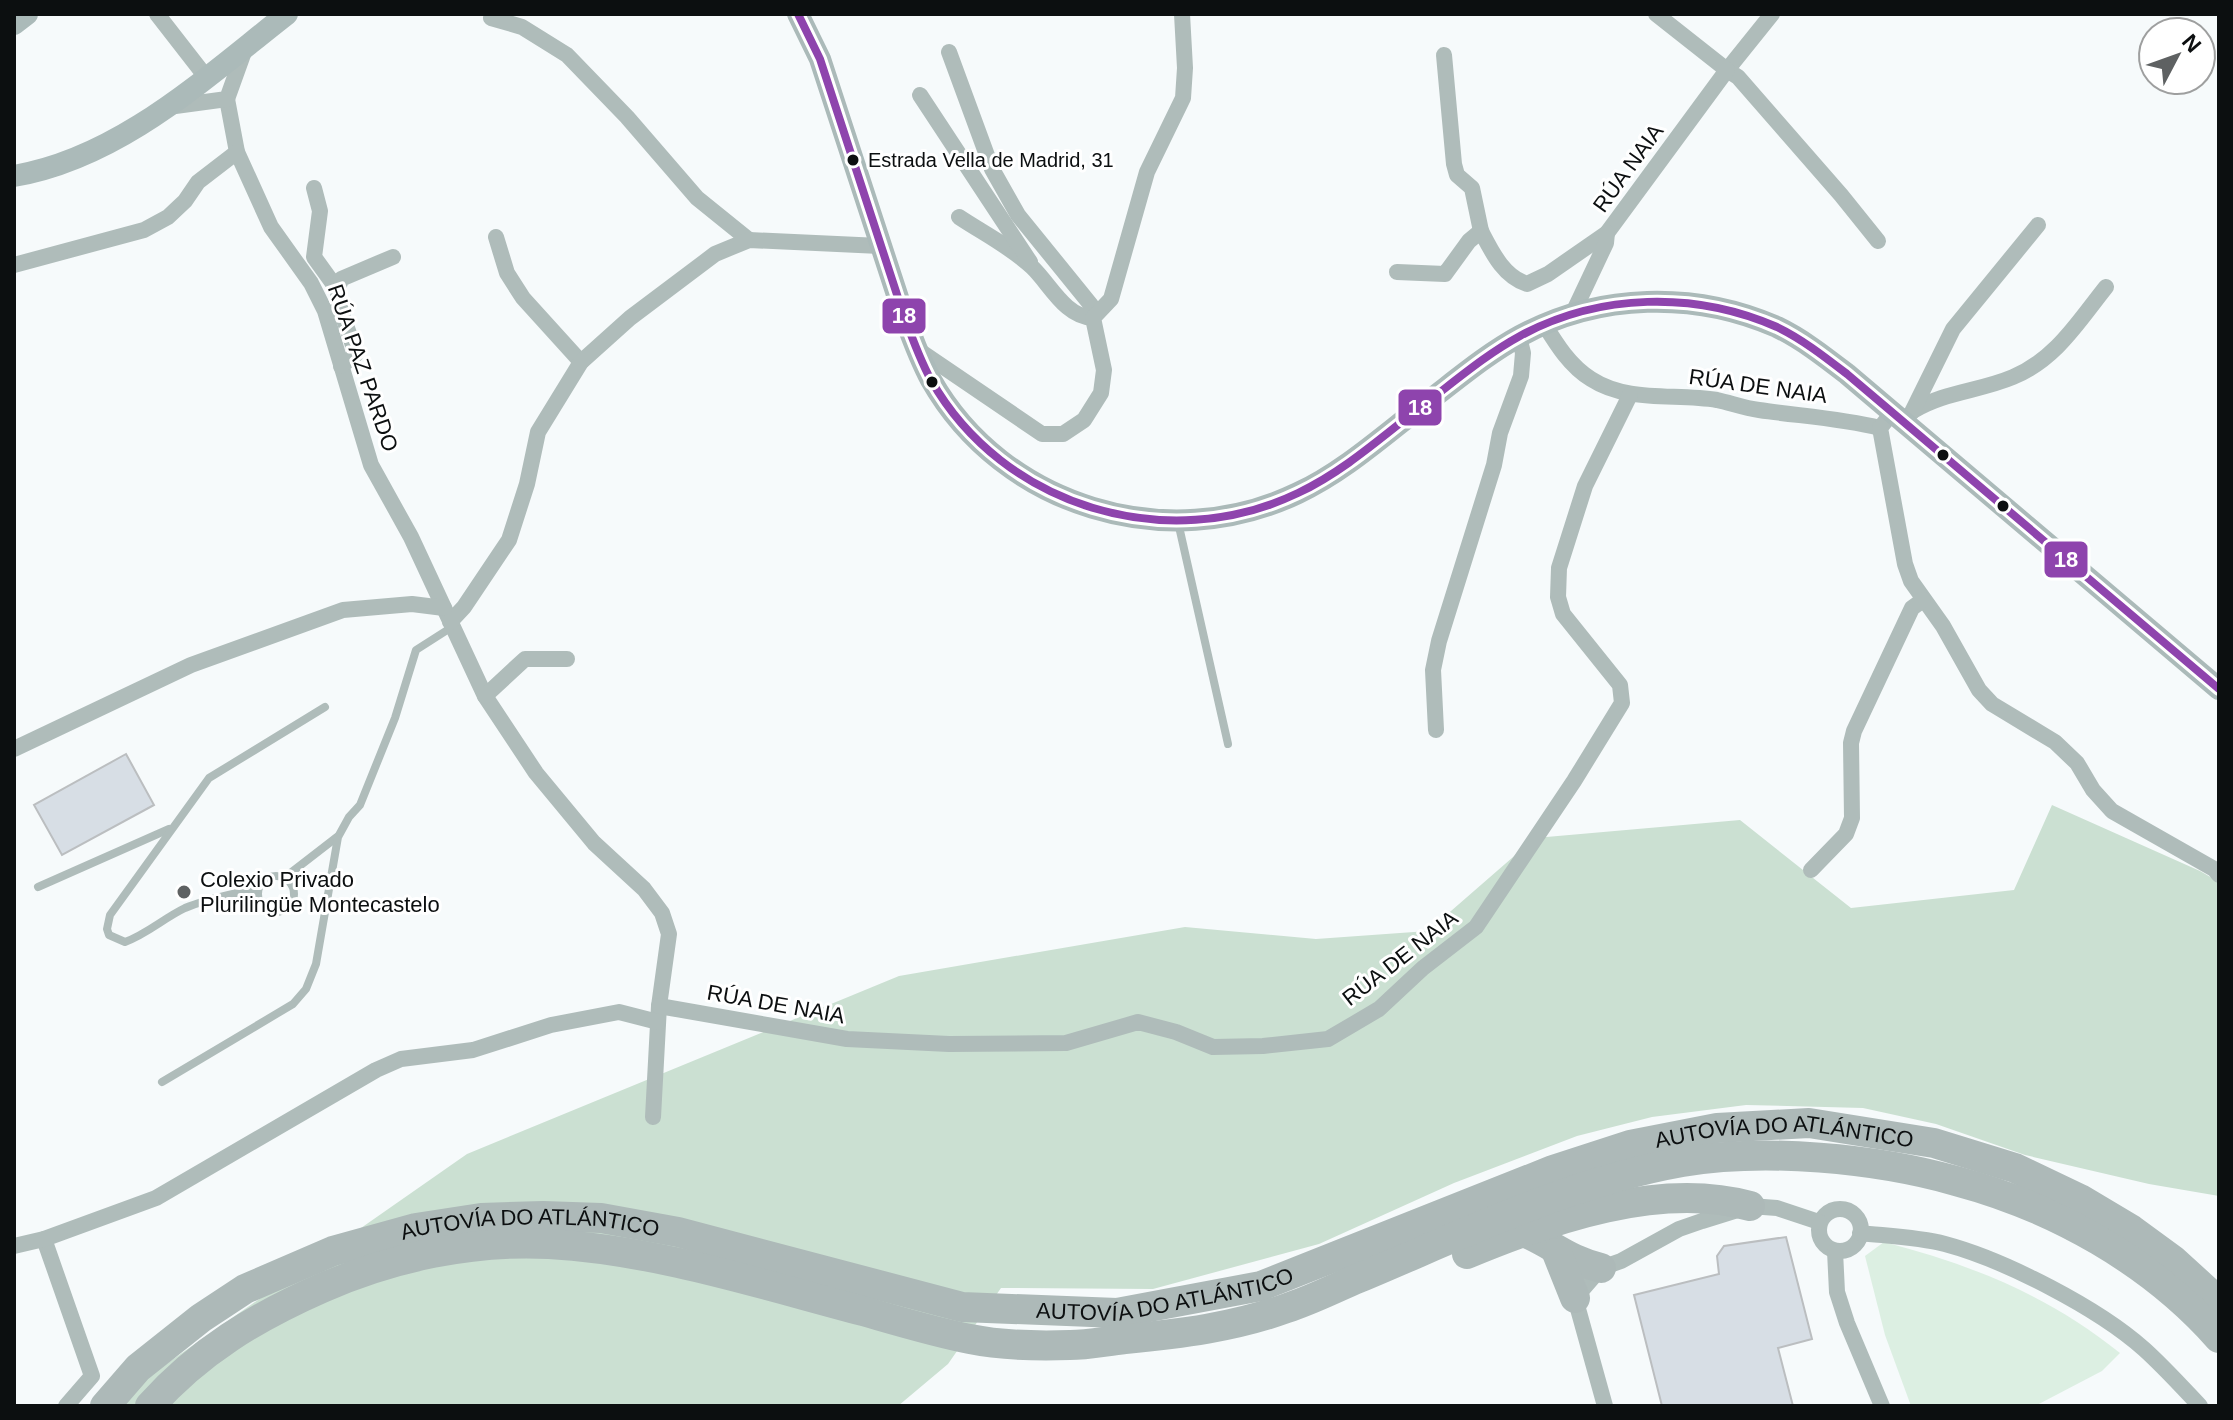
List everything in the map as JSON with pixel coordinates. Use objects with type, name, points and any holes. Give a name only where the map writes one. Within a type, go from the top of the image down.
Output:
[{"type":"highway","name":"AUTOVÍA DO ATLÁNTICO","points":[[105,1406],[138,1368],[201,1318],[245,1289],[333,1251],[416,1228],[481,1218],[601,1218],[678,1232],[962,1307],[1117,1313],[1261,1286],[1553,1170],[1630,1145],[1717,1128],[1809,1123],[1934,1143],[2015,1168],[2080,1199],[2132,1230],[2173,1260],[2219,1302]]},
{"type":"highway","name":"AUTOVÍA DO ATLÁNTICO","points":[[150,1406],[165,1389],[215,1348],[268,1312],[343,1279],[425,1254],[544,1244],[658,1259],[976,1341],[1070,1345],[1200,1332],[1286,1309],[1531,1206],[1619,1177],[1721,1156],[1812,1157],[1923,1172],[1993,1191],[2067,1222],[2119,1254],[2164,1287],[2219,1338]]},
{"type":"highway","points":[[1070,1345],[1186,1350],[1229,1343],[1280,1329],[1486,1246],[1606,1208],[1660,1198],[1701,1197],[1726,1199],[1750,1206]]},
{"type":"highway","points":[[1526,1233],[1557,1253],[1601,1268]]},
{"type":"highway","points":[[1557,1253],[1575,1298]]},
{"type":"main road","points":[[14,24],[27,14]]},
{"type":"main road","points":[[14,176],[41,170],[116,139],[166,107],[287,14]]},
{"type":"main road","points":[[798,14],[820,59],[880,246],[931,381],[975,438],[1036,485],[1108,514],[1144,520],[1177,521],[1229,516],[1264,507],[1300,492],[1342,466],[1519,337],[1544,324],[1573,313],[1616,303],[1702,304],[1740,313],[1779,328],[1814,349],[2219,689]]},
{"type":"street","points":[[920,95],[1032,267],[1054,294],[1075,312],[1085,318],[1093,318],[1111,299],[1147,172],[1183,98],[1182,14]]},
{"type":"street","points":[[1656,14],[1748,89],[1878,241]]},
{"type":"street","name":"RÚA NAIA","points":[[1444,55],[1457,175],[1472,188],[1481,231],[1495,258],[1515,280],[1527,284],[1548,274],[1607,233],[1772,14]]},
{"type":"street","points":[[160,15],[206,77]]},
{"type":"street","points":[[491,18],[522,27],[567,55],[627,117],[697,198],[749,240]]},
{"type":"street","points":[[166,107],[227,99],[246,46]]},
{"type":"street","points":[[916,348],[1042,434],[1063,434],[1084,420],[1101,393],[1104,370],[1091,305],[1018,215],[992,169],[949,52]]},
{"type":"street","name":"RÚA PAZ PARDO","points":[[227,99],[237,152],[271,227],[318,297],[371,465],[411,537],[485,696],[536,773],[594,843],[644,889],[662,913],[669,934],[659,1014],[653,1117]]},
{"type":"street","points":[[14,265],[144,230],[168,217],[185,201],[198,182],[237,152]]},
{"type":"street","points":[[314,188],[320,211],[314,257],[337,289]]},
{"type":"street","points":[[959,217],[1032,267]]},
{"type":"street","points":[[2038,225],[1953,329],[1896,419],[1882,454],[1905,564],[1923,600],[1943,626],[1979,690],[1992,704],[2055,742],[2077,763],[2093,790],[2112,811],[2219,875]]},
{"type":"street","points":[[1397,272],[1445,274],[1469,241],[1481,231]]},
{"type":"street","points":[[1573,313],[1606,243],[1607,233]]},
{"type":"street","points":[[496,237],[507,273],[523,298],[581,362]]},
{"type":"street","points":[[14,749],[191,665],[343,610],[412,604],[449,619],[464,607],[509,540],[527,484],[538,432],[581,362],[630,318],[715,254],[749,240],[880,246]]},
{"type":"street","points":[[341,366],[355,355],[352,335],[338,305],[337,289],[341,279],[393,257]]},
{"type":"street","points":[[1896,419],[1931,400],[2013,378],[2050,357],[2106,287]]},
{"type":"street","name":"RÚA DE NAIA","points":[[1544,324],[1561,352],[1592,379],[1630,395],[1716,400],[1754,410],[1853,421],[1896,419]]},
{"type":"street","points":[[1436,730],[1433,670],[1439,641],[1494,465],[1500,433],[1521,376],[1523,353],[1519,337]]},
{"type":"street","name":"RÚA DE NAIA","points":[[14,1246],[44,1239],[156,1198],[376,1070],[401,1059],[473,1050],[551,1025],[619,1012],[659,1014],[847,1039],[949,1044],[1066,1043],[1138,1022],[1176,1032],[1213,1047],[1263,1046],[1328,1039],[1379,1009],[1423,968],[1476,927],[1567,793],[1622,703],[1620,685],[1563,614],[1558,597],[1559,568],[1585,486],[1630,395]]},
{"type":"street","points":[[1811,870],[1846,834],[1852,818],[1851,743],[1854,731],[1912,608],[1923,600]]},
{"type":"street","points":[[485,696],[525,659],[567,659]]},
{"type":"street","points":[[1605,1406],[1575,1298],[1601,1268],[1621,1261],[1679,1229],[1750,1206],[1777,1208],[1819,1222]]},
{"type":"street","points":[[1844,1208],[1860,1223],[1860,1233],[1859,1240],[1852,1248],[1844,1252],[1835,1251],[1824,1244],[1819,1233],[1819,1222],[1825,1212],[1844,1208]]},
{"type":"street","points":[[1860,1233],[1943,1243],[1987,1258],[2057,1292],[2108,1321],[2144,1349],[2200,1406]]},
{"type":"street","points":[[44,1239],[92,1376],[66,1406]]},
{"type":"street","points":[[1835,1251],[1837,1292],[1882,1406]]},
{"type":"lane","points":[[1177,521],[1228,744]]},
{"type":"lane","points":[[162,1082],[293,1004],[306,989],[316,964],[338,837],[360,805],[395,718],[416,650],[449,619]]},
{"type":"lane","points":[[258,888],[184,909],[141,936],[125,942],[109,935],[107,929],[110,915],[209,778],[325,707]]},
{"type":"lane","points":[[38,887],[171,828]]},
{"type":"lane","points":[[284,878],[338,837]]},
{"type":"lane","points":[[274,876],[284,878],[291,885],[294,895],[291,905],[282,911],[272,912],[263,907],[258,898],[258,888],[264,880],[274,876]]},
{"type":"green space","points":[[2052,805],[2219,882],[2219,1196],[2149,1184],[2025,1155],[1936,1124],[1863,1108],[1746,1105],[1652,1117],[1577,1136],[1454,1183],[1319,1244],[1153,1289],[1001,1288],[948,1364],[898,1406],[106,1406],[467,1154],[899,976],[1185,927],[1316,939],[1428,931],[1535,838],[1740,820],[1851,908],[2014,890]]},
{"type":"green space","points":[[1884,1242],[1948,1261],[2008,1284],[2065,1314],[2120,1353],[2102,1371],[2035,1406],[1911,1406],[1885,1335],[1865,1256]]},
{"type":"building","points":[[126,754],[154,805],[62,855],[34,805]]},
{"type":"building","points":[[1786,1237],[1812,1339],[1778,1348],[1793,1406],[1662,1406],[1634,1295],[1719,1274],[1717,1256],[1724,1246]]},
{"type":"transit line","name":"18","points":[[798,14],[820,59],[903,313],[931,380],[962,424],[1000,460],[1044,488],[1092,508],[1143,518],[1196,520],[1248,511],[1298,493],[1331,475],[1482,360],[1507,343],[1550,322],[1582,311],[1614,305],[1647,302],[1713,307],[1777,327],[1830,361],[2219,689]]},
{"type":"place","name":"Estrada Vella de Madrid, 31","points":[[853,160]]},
{"type":"place","name":"Colexio Privado Plurilingüe Montecastelo","points":[[184,892]]}]
